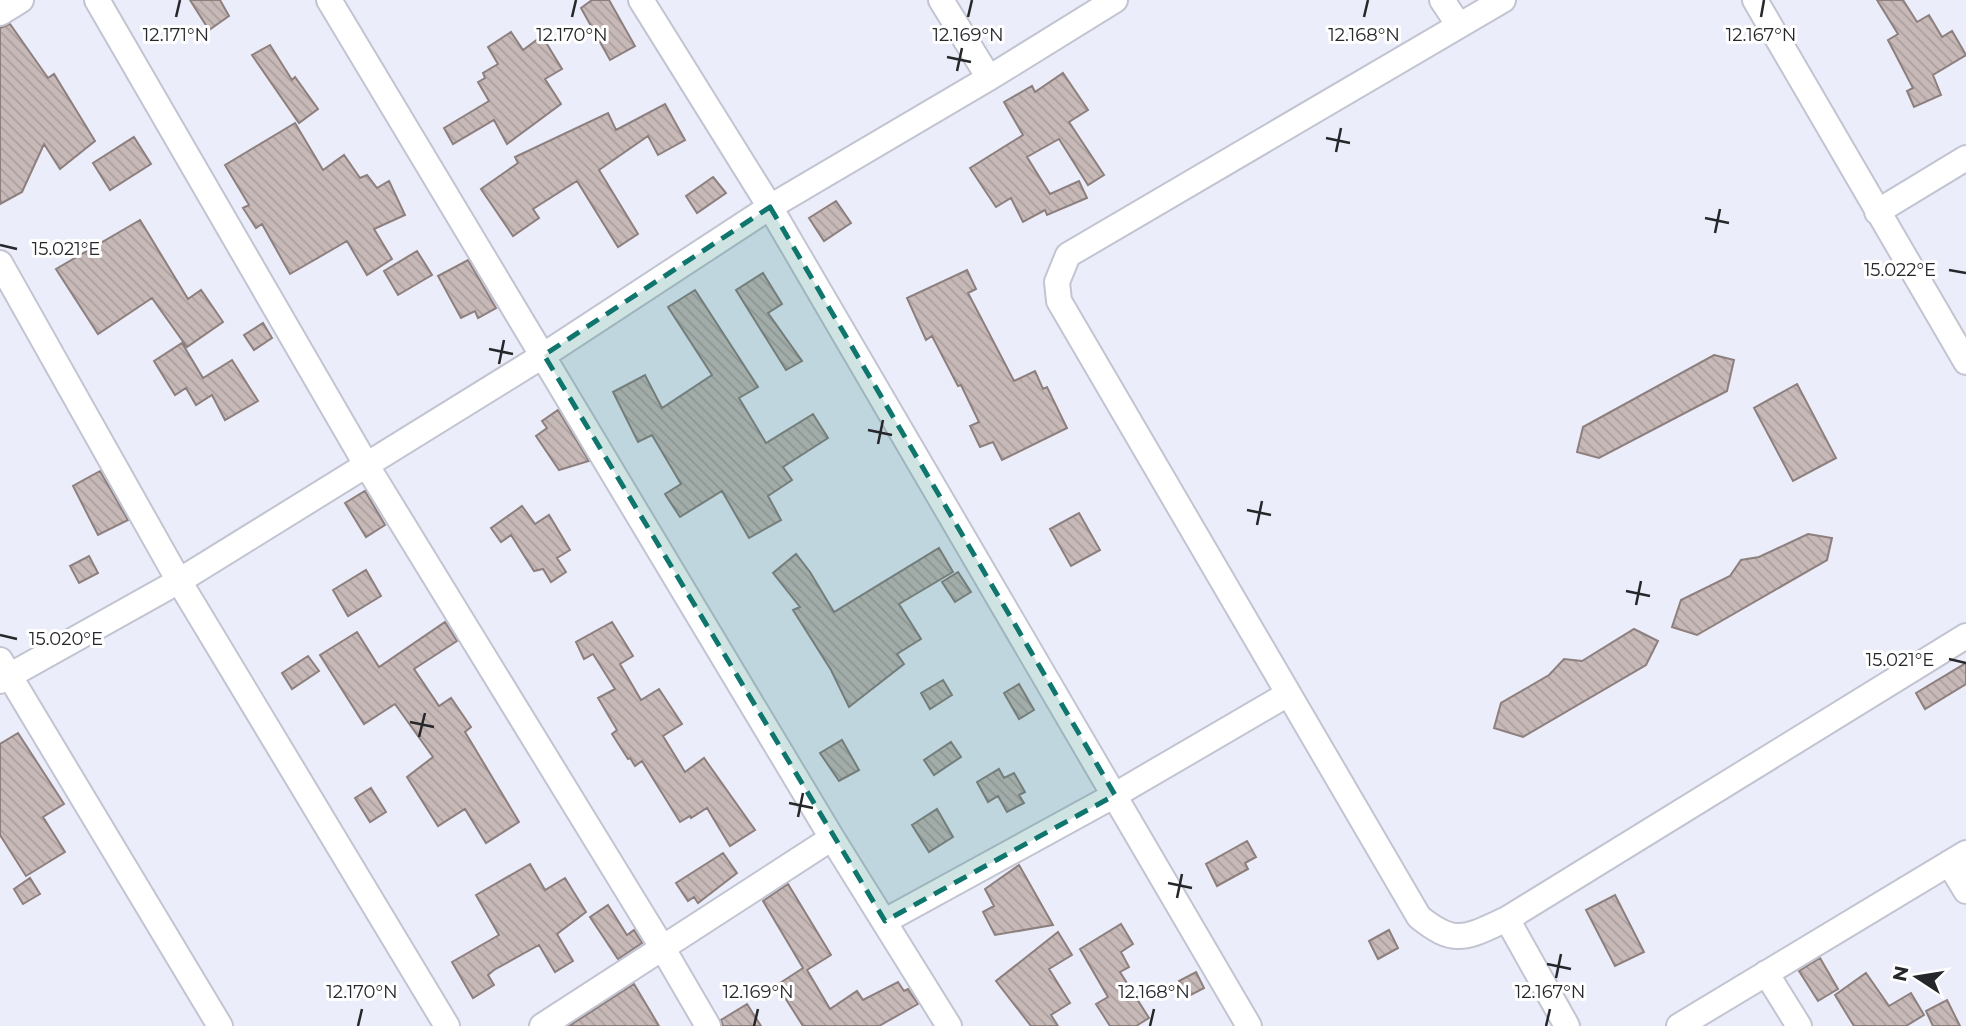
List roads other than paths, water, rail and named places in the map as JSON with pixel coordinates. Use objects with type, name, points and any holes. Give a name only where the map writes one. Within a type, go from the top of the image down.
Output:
[{"type":"street","points":[[0,13],[21,0]]},
{"type":"street","points":[[97,0],[367,466],[708,1026]]},
{"type":"street","points":[[329,0],[832,838],[949,1026]]},
{"type":"street","points":[[641,0],[770,207],[1249,1026]]},
{"type":"street","points":[[942,0],[989,78]]},
{"type":"street","points":[[220,1026],[3,672],[179,581],[544,355],[770,207],[1115,0]]},
{"type":"street","points":[[1443,0],[1458,24]]},
{"type":"street","points":[[1503,0],[1069,254],[1057,282],[1059,302],[1419,917],[1439,933],[1468,937],[1507,919],[1966,636]]},
{"type":"street","points":[[1755,0],[1966,362]]},
{"type":"street","points":[[1877,212],[1966,158]]},
{"type":"street","points":[[0,263],[179,581],[447,1026]]},
{"type":"street","points":[[885,921],[1115,795],[1288,694]]},
{"type":"street","points":[[542,1026],[832,838]]},
{"type":"street","points":[[1679,1026],[1958,858],[1966,891]]},
{"type":"street","points":[[1507,919],[1567,1026]]},
{"type":"street","points":[[1766,973],[1799,1026]]}]
